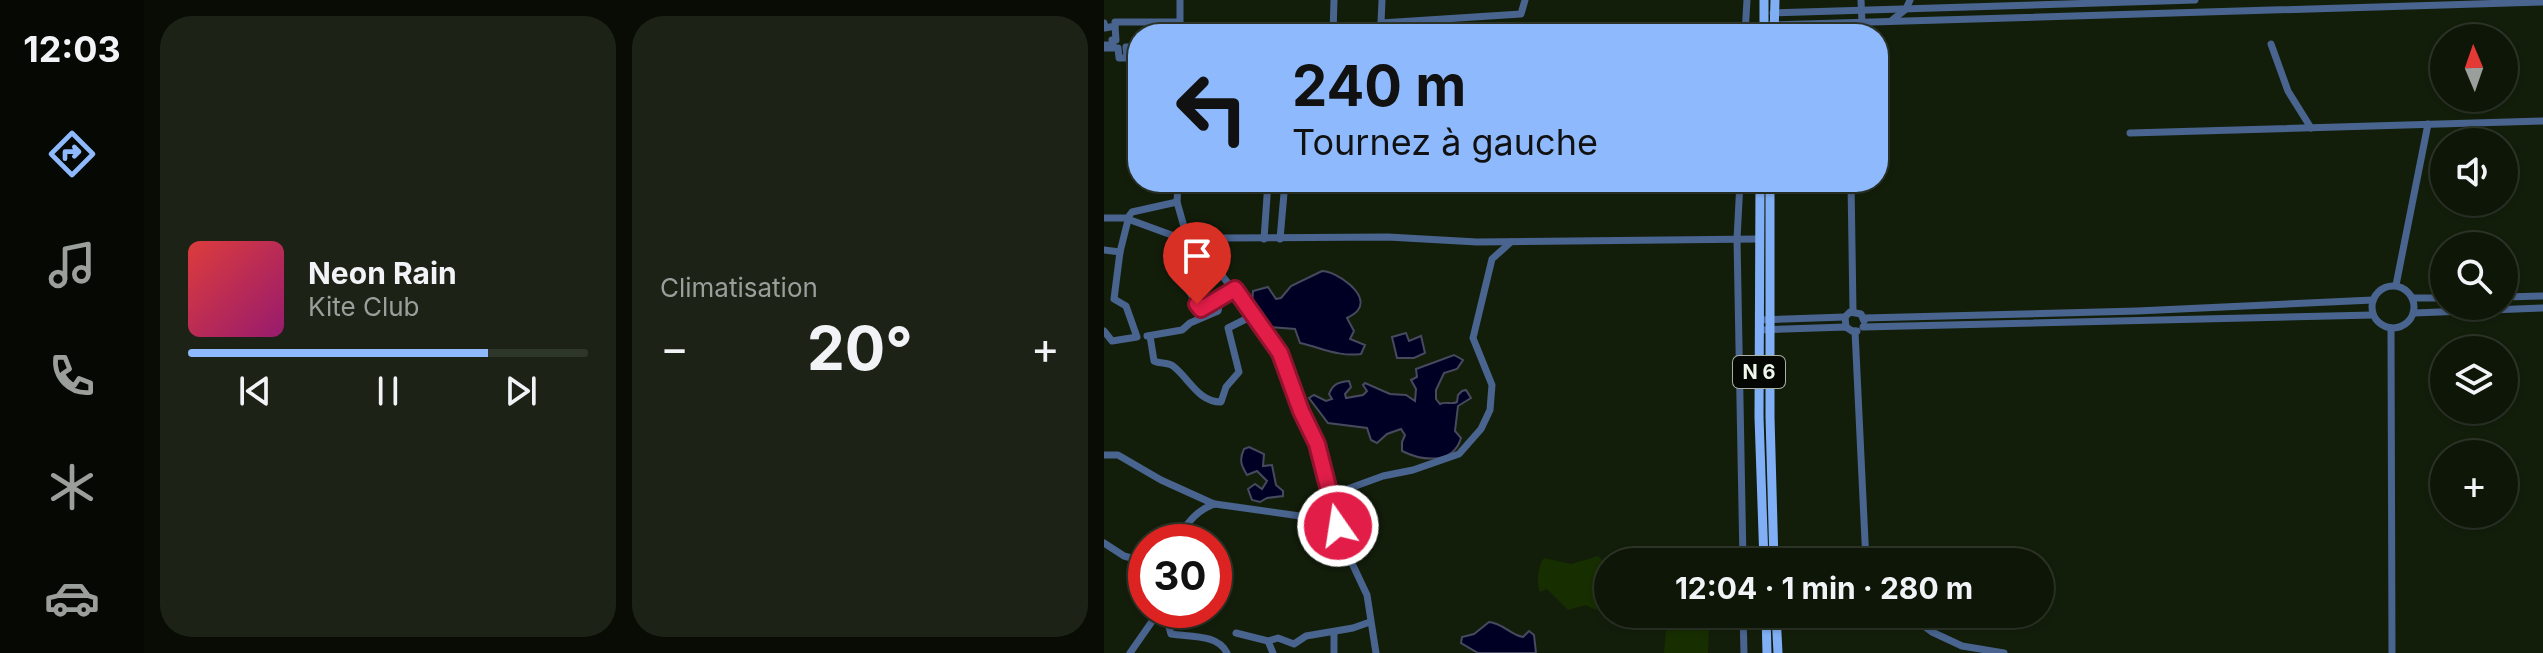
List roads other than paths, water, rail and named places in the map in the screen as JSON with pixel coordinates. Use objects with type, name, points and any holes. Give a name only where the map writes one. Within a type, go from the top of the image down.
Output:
[{"type":"main road","points":[[1764,0],[1769,24]]},
{"type":"main road","points":[[1769,13],[1775,0]]},
{"type":"main road","name":"N 6","points":[[1760,192],[1758,239],[1773,548]]},
{"type":"main road","name":"N 6","points":[[1764,548],[1764,325],[1770,192]]},
{"type":"main road","points":[[1766,628],[1767,653]]},
{"type":"main road","points":[[1777,628],[1778,653]]},
{"type":"street","points":[[1180,0],[1180,24]]},
{"type":"street","points":[[1333,24],[1334,0]]},
{"type":"street","points":[[1382,0],[1381,23],[1521,14],[1525,0]]},
{"type":"street","points":[[1746,24],[1747,0]]},
{"type":"street","points":[[1861,0],[1862,22]]},
{"type":"street","points":[[1891,21],[1906,9],[1910,0]]},
{"type":"street","points":[[1769,13],[1983,3],[2195,0]]},
{"type":"street","points":[[1835,24],[2543,2]]},
{"type":"street","points":[[1978,19],[1983,3]]},
{"type":"street","points":[[1104,46],[1113,45],[1112,40],[1116,40],[1115,22],[1179,24]]},
{"type":"street","points":[[1104,23],[1105,28],[1115,26]]},
{"type":"street","points":[[2271,44],[2288,91],[2311,128]]},
{"type":"street","points":[[1104,46],[1118,48],[1119,58],[1127,58],[1128,47]]},
{"type":"street","points":[[2130,133],[2543,121]]},
{"type":"street","points":[[2396,285],[2428,124]]},
{"type":"street","points":[[1178,192],[1177,202],[1188,241]]},
{"type":"street","points":[[1264,239],[1267,192]]},
{"type":"street","points":[[1280,239],[1284,192]]},
{"type":"street","points":[[1739,192],[1737,239],[1743,548]]},
{"type":"street","points":[[1851,192],[1853,311],[1860,325],[1866,548]]},
{"type":"street","points":[[1137,337],[1126,306],[1114,299],[1128,220],[1132,212],[1177,202]]},
{"type":"street","points":[[1104,218],[1122,217],[1188,241],[1207,256],[1235,289],[1280,353],[1317,444],[1350,559],[1367,595],[1376,653]]},
{"type":"street","points":[[1188,241],[1388,237],[1511,242],[1758,239]]},
{"type":"street","points":[[1331,495],[1459,454],[1481,429],[1490,410],[1492,385],[1473,338],[1492,259],[1511,242]]},
{"type":"street","points":[[1104,250],[1120,252]]},
{"type":"street","points":[[1207,256],[1180,273],[1200,308],[1235,289]]},
{"type":"street","points":[[2396,285],[2413,298],[2414,313],[2405,324],[2391,328],[2373,315],[2373,300],[2382,289],[2396,285]]},
{"type":"street","points":[[2518,297],[2543,296]]},
{"type":"street","points":[[1104,331],[1108,342],[1182,330],[1190,323],[1218,311],[1221,297]]},
{"type":"street","points":[[2413,298],[2430,298]]},
{"type":"street","points":[[1764,325],[1846,327],[2137,315],[2373,300]]},
{"type":"street","points":[[2414,313],[2543,308]]},
{"type":"street","points":[[1764,325],[1845,317],[1853,311]]},
{"type":"street","points":[[1150,336],[1156,364],[1171,364],[1189,386],[1210,401],[1221,402],[1226,387],[1239,372],[1228,328],[1254,315]]},
{"type":"street","points":[[2137,315],[2373,315]]},
{"type":"street","points":[[1845,317],[1846,327]]},
{"type":"street","points":[[2391,328],[2392,653]]},
{"type":"street","points":[[1104,455],[1118,455],[1183,492],[1215,504],[1307,517],[1334,509]]},
{"type":"street","points":[[1187,524],[1215,504]]},
{"type":"street","points":[[1104,543],[1128,557]]},
{"type":"street","points":[[1236,633],[1268,641],[1278,638],[1294,644],[1306,636],[1370,622]]},
{"type":"street","points":[[1130,653],[1149,628]]},
{"type":"street","points":[[1169,628],[1171,634],[1204,638],[1222,644],[1227,653]]},
{"type":"street","points":[[1743,628],[1744,653]]},
{"type":"street","points":[[1926,628],[1962,646],[2004,653]]},
{"type":"street","points":[[1334,632],[1334,653]]},
{"type":"street","points":[[1268,641],[1273,653]]},
{"type":"water","points":[[1322,271],[1343,279],[1359,297],[1358,310],[1347,318],[1354,331],[1350,339],[1365,345],[1361,354],[1338,353],[1300,343],[1295,329],[1269,327],[1252,304],[1253,291],[1268,287],[1276,299],[1281,298],[1291,286]]},
{"type":"water","points":[[1406,333],[1409,341],[1421,336],[1425,353],[1414,358],[1397,358],[1392,337]]},
{"type":"water","points":[[1454,355],[1463,360],[1457,369],[1444,373],[1436,390],[1436,399],[1440,404],[1455,403],[1458,395],[1466,390],[1471,398],[1458,406],[1455,431],[1461,438],[1457,447],[1444,457],[1419,457],[1402,451],[1405,435],[1401,429],[1387,434],[1377,443],[1371,440],[1367,428],[1328,423],[1309,398],[1314,395],[1326,401],[1332,399],[1329,394],[1334,386],[1349,381],[1351,387],[1345,394],[1346,398],[1363,395],[1367,391],[1363,385],[1365,383],[1390,394],[1406,395],[1415,401],[1416,389],[1411,380],[1417,377],[1416,369]]},
{"type":"water","points":[[1249,447],[1264,454],[1263,466],[1272,465],[1276,485],[1283,491],[1283,496],[1260,502],[1252,500],[1248,489],[1255,484],[1262,489],[1267,481],[1257,471],[1247,475],[1241,462],[1244,449]]},
{"type":"water","points":[[1489,622],[1523,637],[1529,631],[1534,635],[1536,653],[1478,653],[1461,643],[1462,637],[1474,634]]}]
